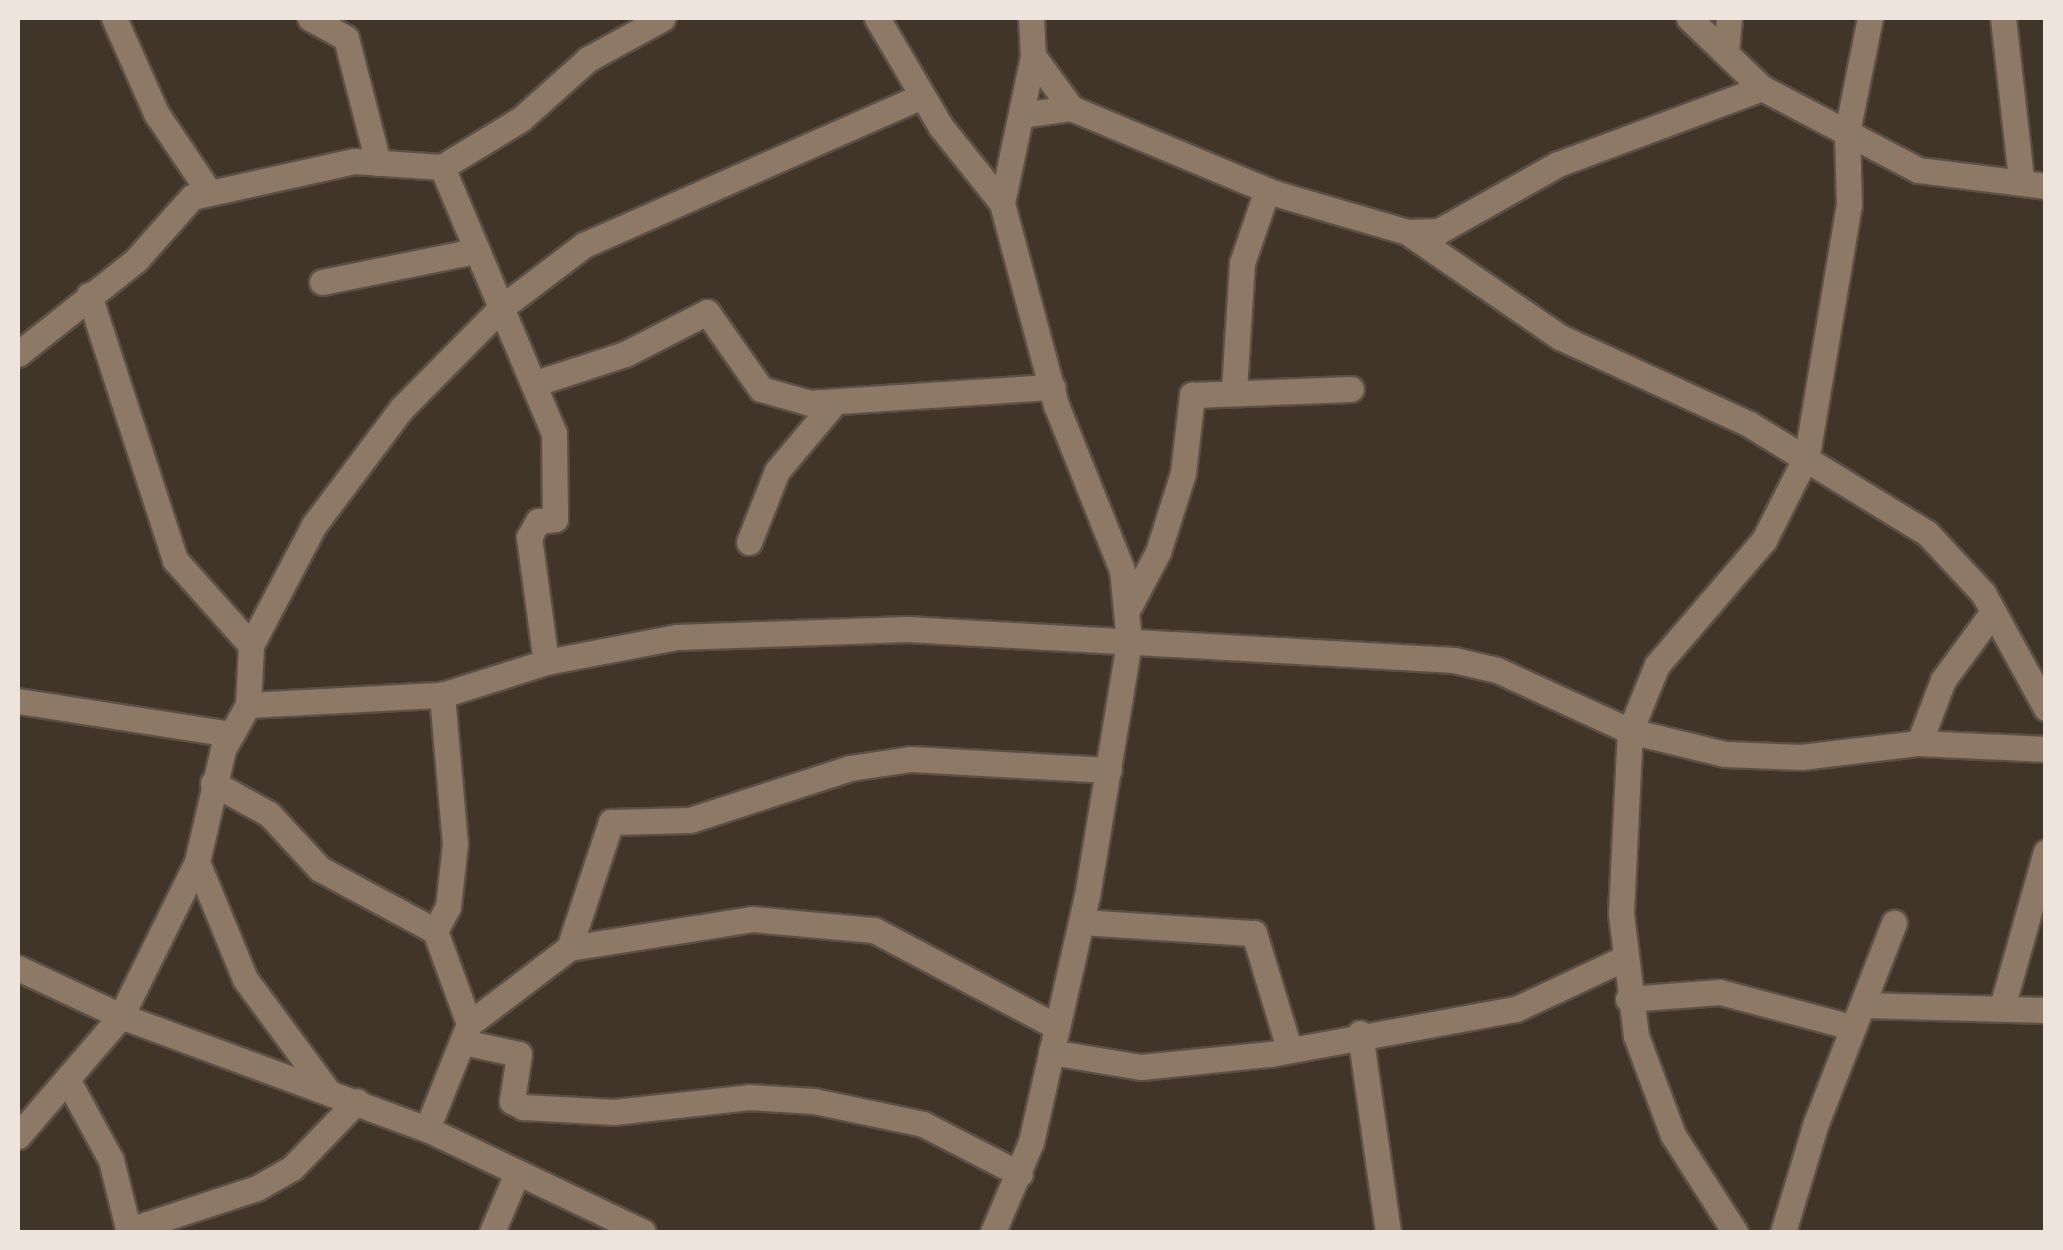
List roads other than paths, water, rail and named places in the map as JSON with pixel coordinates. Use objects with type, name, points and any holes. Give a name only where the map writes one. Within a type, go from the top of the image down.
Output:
[{"type":"street","points":[[114,18],[156,113],[209,192]]},
{"type":"street","points":[[310,18],[346,38],[378,164]]},
{"type":"street","points":[[18,354],[136,260],[172,213],[209,192],[312,166],[442,167],[522,118],[588,58],[663,18]]},
{"type":"street","points":[[878,18],[920,97],[1002,203],[1052,387],[1130,605],[1130,641],[1082,922],[1020,1174],[993,1232]]},
{"type":"street","points":[[1002,203],[1033,56],[1031,18]]},
{"type":"street","points":[[1689,18],[1762,88],[1918,170],[1954,180],[2033,183],[2003,18]]},
{"type":"street","points":[[1726,53],[1728,18]]},
{"type":"street","points":[[1735,1232],[1648,1080],[1628,999],[1625,958],[1630,731],[1657,665],[1764,540],[1806,455],[1849,205],[1847,132],[1870,18]]},
{"type":"street","points":[[1033,56],[1071,108],[1267,190],[1406,232],[1560,336],[1806,455],[1926,533],[1993,612],[2046,708]]},
{"type":"street","points":[[1406,232],[1439,231],[1558,164],[1762,88]]},
{"type":"street","points":[[18,1136],[121,1016],[197,862],[212,784],[231,734],[248,704],[251,645],[350,474],[501,308],[584,245],[920,97]]},
{"type":"street","points":[[1021,116],[1071,108]]},
{"type":"street","points":[[442,167],[501,308],[539,382],[555,451],[555,519],[538,521],[530,537],[546,662]]},
{"type":"street","points":[[1234,390],[1242,263],[1267,190]]},
{"type":"street","points":[[322,282],[476,251]]},
{"type":"street","points":[[89,295],[175,560],[251,645]]},
{"type":"street","points":[[539,382],[624,354],[707,312],[761,389],[835,402],[1052,387]]},
{"type":"street","points":[[1130,605],[1158,552],[1183,472],[1190,398],[1234,390],[1350,389]]},
{"type":"street","points":[[749,542],[776,470],[835,402]]},
{"type":"street","points":[[1919,742],[1943,680],[1993,612]]},
{"type":"street","points":[[248,704],[442,696],[546,662],[676,637],[819,630],[1130,641],[1454,660],[1497,670],[1630,731],[1762,757],[1919,742],[2046,749]]},
{"type":"street","points":[[435,931],[448,908],[455,844],[442,696]]},
{"type":"street","points":[[18,701],[231,734]]},
{"type":"street","points":[[569,948],[611,822],[690,820],[850,768],[911,759],[1109,770]]},
{"type":"street","points":[[212,784],[269,814],[320,869],[435,931],[466,1033]]},
{"type":"street","points":[[2002,1007],[2037,934],[2046,852]]},
{"type":"street","points":[[197,862],[245,979],[326,1089]]},
{"type":"street","points":[[427,1129],[466,1033],[569,948],[705,924],[838,922],[909,944],[1053,1039],[1141,1067],[1290,1048],[1516,1008],[1625,958]]},
{"type":"street","points":[[1082,922],[1254,933],[1290,1048]]},
{"type":"street","points":[[1783,1232],[1857,1016],[1894,924]]},
{"type":"street","points":[[18,968],[121,1016],[427,1129],[644,1232]]},
{"type":"street","points":[[1628,999],[1720,992],[1857,1016],[2002,1007],[2046,1010]]},
{"type":"street","points":[[466,1033],[519,1054],[512,1100],[518,1106],[614,1112],[749,1096],[814,1100],[923,1124],[1020,1174]]},
{"type":"street","points":[[1360,1033],[1388,1232]]},
{"type":"street","points":[[67,1079],[110,1160],[129,1231],[257,1188],[292,1168],[358,1101]]},
{"type":"street","points":[[492,1232],[518,1172]]}]
